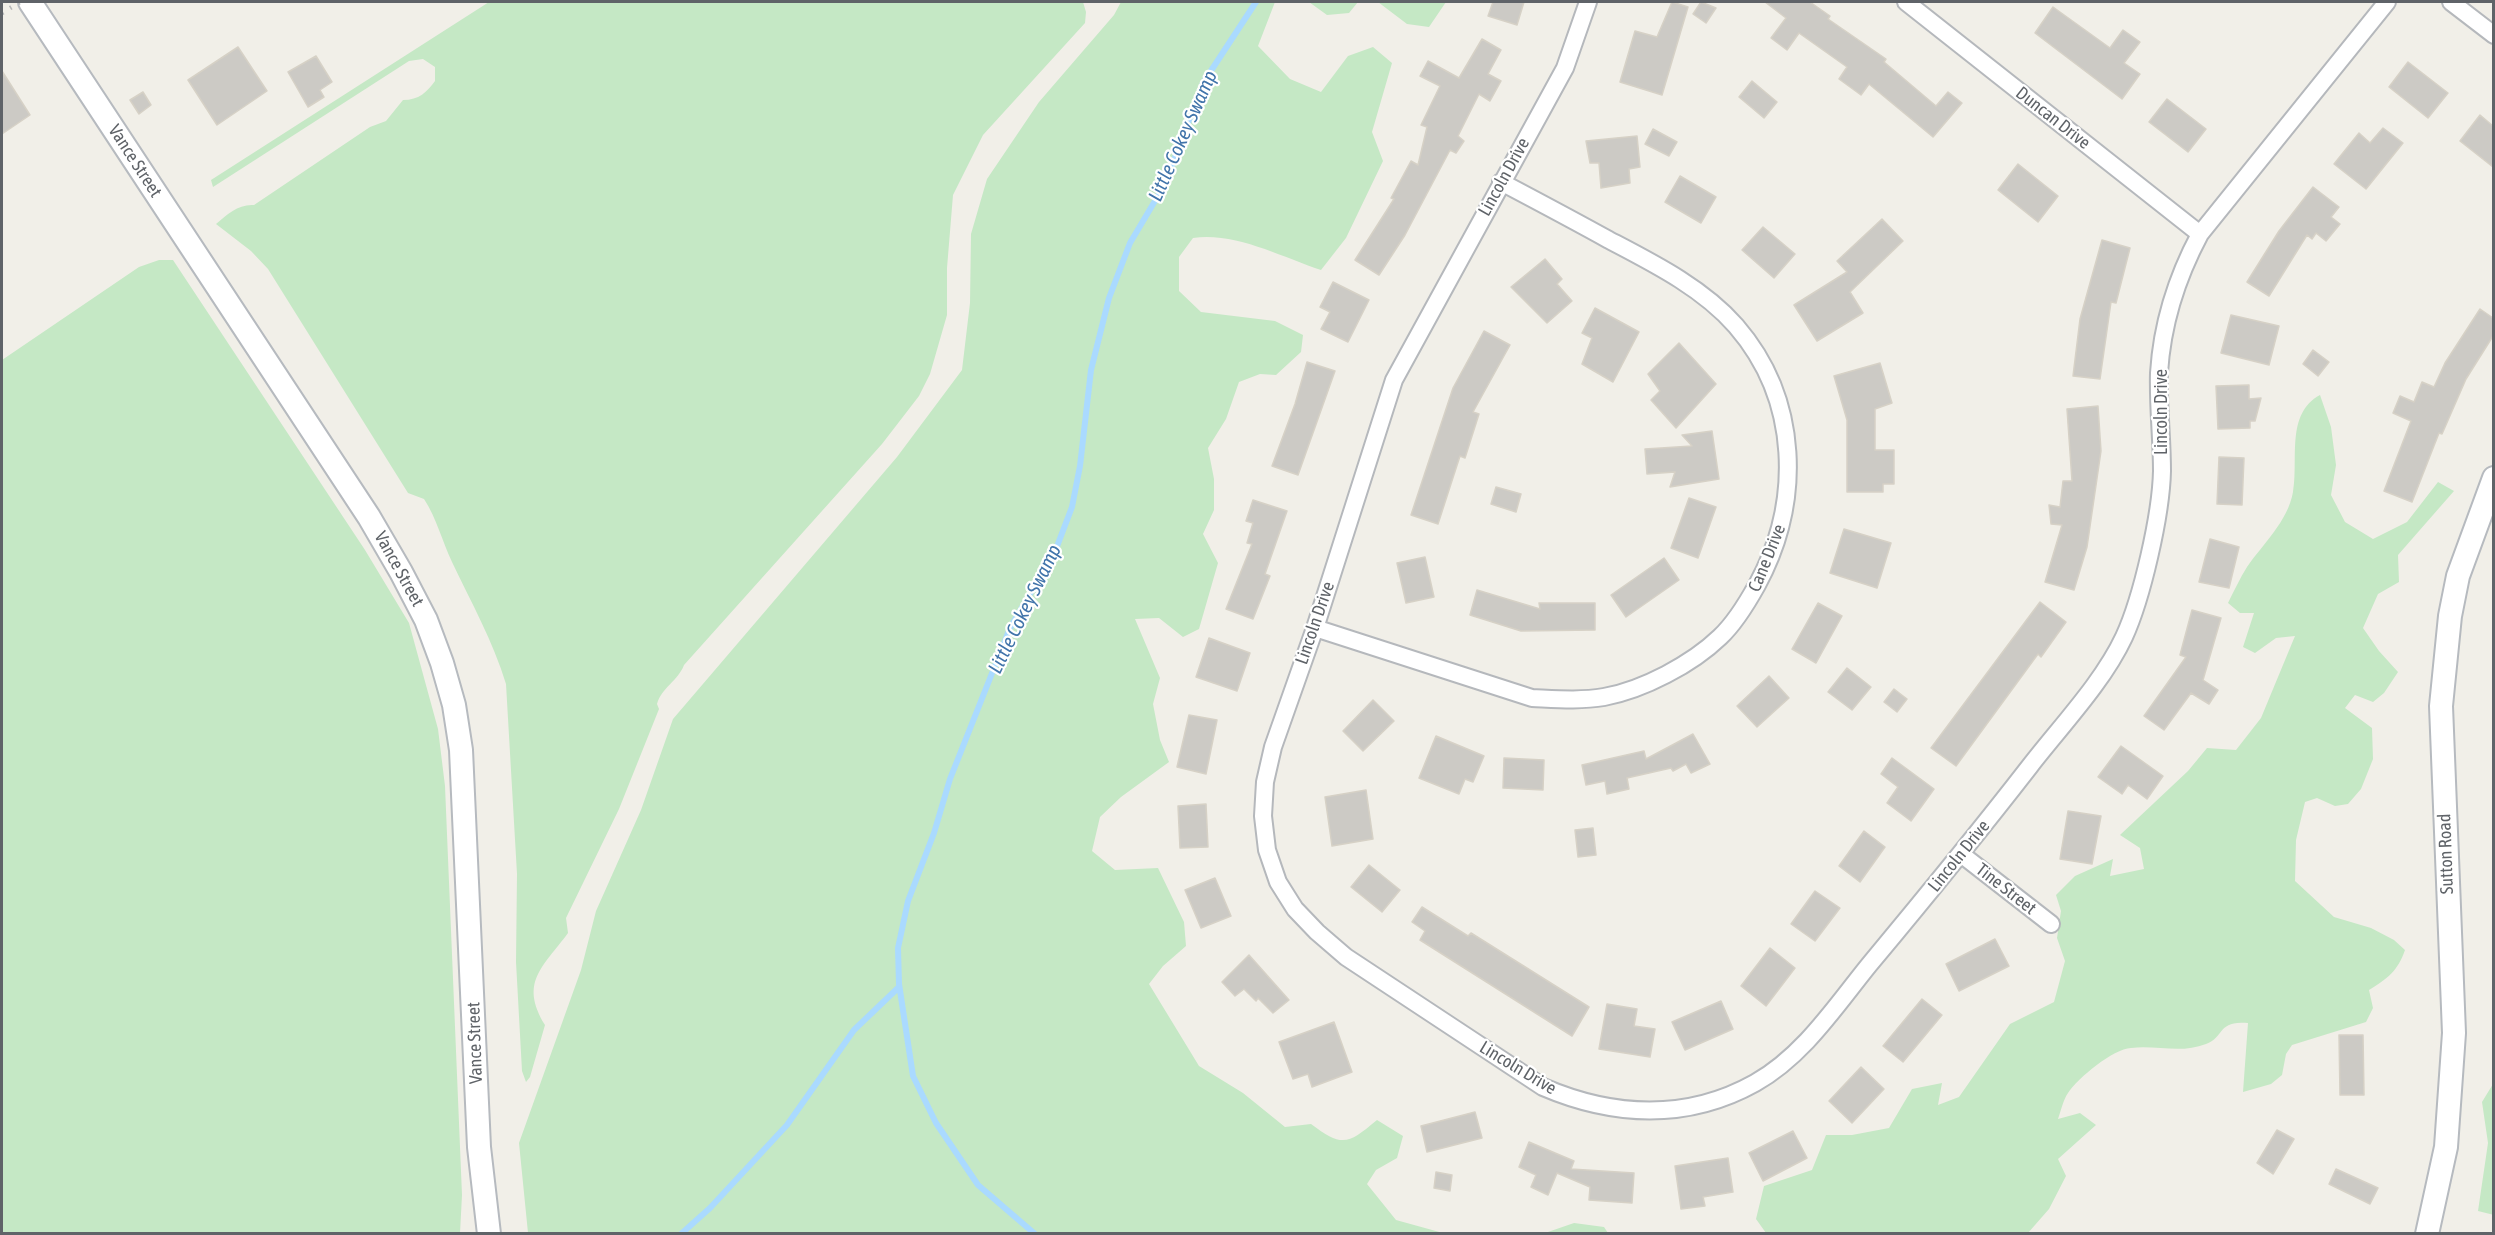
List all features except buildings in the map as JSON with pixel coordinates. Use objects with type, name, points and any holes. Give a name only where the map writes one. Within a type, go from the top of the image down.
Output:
[{"type":"street","name":"Vance Street","points":[[30,2],[369,517],[426,620],[454,705],[461,750],[479,1148],[489,1233]]},
{"type":"street","name":"Lincoln Drive","points":[[1588,2],[1565,69],[1394,380],[1315,628],[1273,747],[1265,782],[1263,816],[1267,850],[1278,882],[1295,909],[1346,957],[1544,1087],[1571,1099],[1607,1108],[1680,1108],[1718,1099],[1755,1083],[1787,1061],[1815,1032],[1961,854],[2103,672],[2124,637],[2159,512],[2162,471],[2160,373],[2164,333],[2187,258],[2200,234],[2387,2]]},
{"type":"street","name":"Duncan Drive","points":[[1906,2],[2200,234]]},
{"type":"street","points":[[2451,2],[2493,35]]},
{"type":"street","name":"Cane Drive","points":[[1315,628],[1532,698],[1567,699],[1605,696],[1644,684],[1687,662],[1720,637],[1747,604],[1767,567],[1781,529],[1789,487],[1788,444],[1779,405],[1762,363],[1736,326],[1700,294],[1659,266],[1501,182]]},
{"type":"street","name":"Sutton Road","points":[[2427,1233],[2446,1147],[2454,1033],[2441,706],[2445,657],[2458,576],[2493,478]]},
{"type":"street","name":"Tine Street","points":[[1961,854],[2052,924]]},
{"type":"green space","points":[[489,2],[1083,2],[1086,12],[1085,23],[983,135],[953,195],[947,268],[947,315],[930,374],[919,396],[882,444],[684,665],[659,698],[657,704],[659,709],[619,809],[566,918],[568,933],[537,976],[534,997],[537,1010],[545,1025],[530,1077],[526,1082],[522,1071],[516,962],[517,874],[506,684],[501,668],[424,499],[408,493],[268,269],[251,251],[216,224],[238,208],[254,205],[370,127],[386,121],[403,100],[418,97],[429,89],[435,81],[435,67],[423,59],[409,61],[213,187],[211,180]]},
{"type":"green space","points":[[1121,2],[1275,2],[1258,46],[1290,79],[1321,92],[1348,56],[1373,47],[1392,63],[1372,132],[1383,161],[1346,238],[1321,270],[1242,242],[1209,237],[1193,238],[1179,257],[1179,291],[1201,312],[1275,321],[1303,335],[1301,352],[1276,375],[1260,374],[1239,382],[1226,419],[1208,448],[1214,479],[1214,510],[1203,534],[1218,563],[1199,629],[1183,637],[1159,618],[1135,619],[1160,678],[1153,704],[1160,740],[1169,762],[1121,797],[1100,817],[1092,851],[1115,870],[1158,868],[1184,922],[1186,946],[1163,966],[1149,984],[1199,1066],[1243,1093],[1285,1127],[1311,1124],[1331,1137],[1345,1140],[1359,1134],[1377,1120],[1403,1136],[1397,1158],[1376,1170],[1367,1184],[1396,1220],[1443,1233],[528,1233],[519,1143],[581,970],[596,911],[641,810],[673,719],[897,457],[962,370],[970,303],[971,234],[987,179],[1039,102],[1114,15]]},
{"type":"green space","points":[[1309,2],[1358,2],[1349,13],[1327,15]]},
{"type":"green space","points":[[1378,2],[1446,2],[1429,27],[1407,24]]},
{"type":"green space","points":[[159,260],[173,260],[365,550],[409,623],[438,729],[445,786],[462,1195],[460,1233],[2,1233],[2,360],[139,267]]},
{"type":"green space","points":[[2320,395],[2331,427],[2336,465],[2331,495],[2345,522],[2373,539],[2407,522],[2438,482],[2454,491],[2398,555],[2399,582],[2378,594],[2363,628],[2398,672],[2384,693],[2373,702],[2355,695],[2345,708],[2372,728],[2373,759],[2361,789],[2348,804],[2335,806],[2317,798],[2305,802],[2296,840],[2295,881],[2334,917],[2371,928],[2394,940],[2405,950],[2399,964],[2391,974],[2369,990],[2373,1008],[2366,1022],[2292,1045],[2286,1054],[2282,1075],[2271,1084],[2243,1092],[2248,1023],[2226,1026],[2212,1041],[2197,1047],[2131,1048],[2115,1053],[2096,1065],[2068,1093],[2065,1099],[2058,1119],[2080,1113],[2096,1125],[2058,1159],[2066,1176],[2049,1209],[2028,1233],[1766,1233],[1756,1219],[1764,1186],[1812,1170],[1826,1135],[1852,1135],[1889,1128],[1912,1089],[1942,1083],[1938,1105],[1959,1097],[2010,1024],[2054,1002],[2065,961],[2057,938],[2061,911],[2056,895],[2075,876],[2113,859],[2110,876],[2144,869],[2140,848],[2120,835],[2188,771],[2207,748],[2236,750],[2261,718],[2295,636],[2276,638],[2255,653],[2243,647],[2254,613],[2240,613],[2228,603],[2247,567],[2286,513],[2293,492],[2298,426],[2309,403]]},
{"type":"green space","points":[[2493,1084],[2494,1215],[2478,1211],[2488,1143],[2482,1102]]},
{"type":"green space","points":[[1574,1223],[1604,1227],[1608,1233],[1545,1233]]},
{"type":"waterway","name":"Little Cokey Swamp","points":[[1035,1234],[978,1185],[936,1123],[913,1076],[899,984],[898,948],[908,901],[934,833],[950,779],[1010,628],[1056,549],[1072,507],[1080,466],[1091,370],[1109,298],[1130,243],[1165,184],[1203,83],[1256,2]]},
{"type":"waterway","points":[[681,1234],[710,1208],[787,1125],[854,1030],[899,987]]},
{"type":"railway","points":[[2,13],[20,2]]}]
